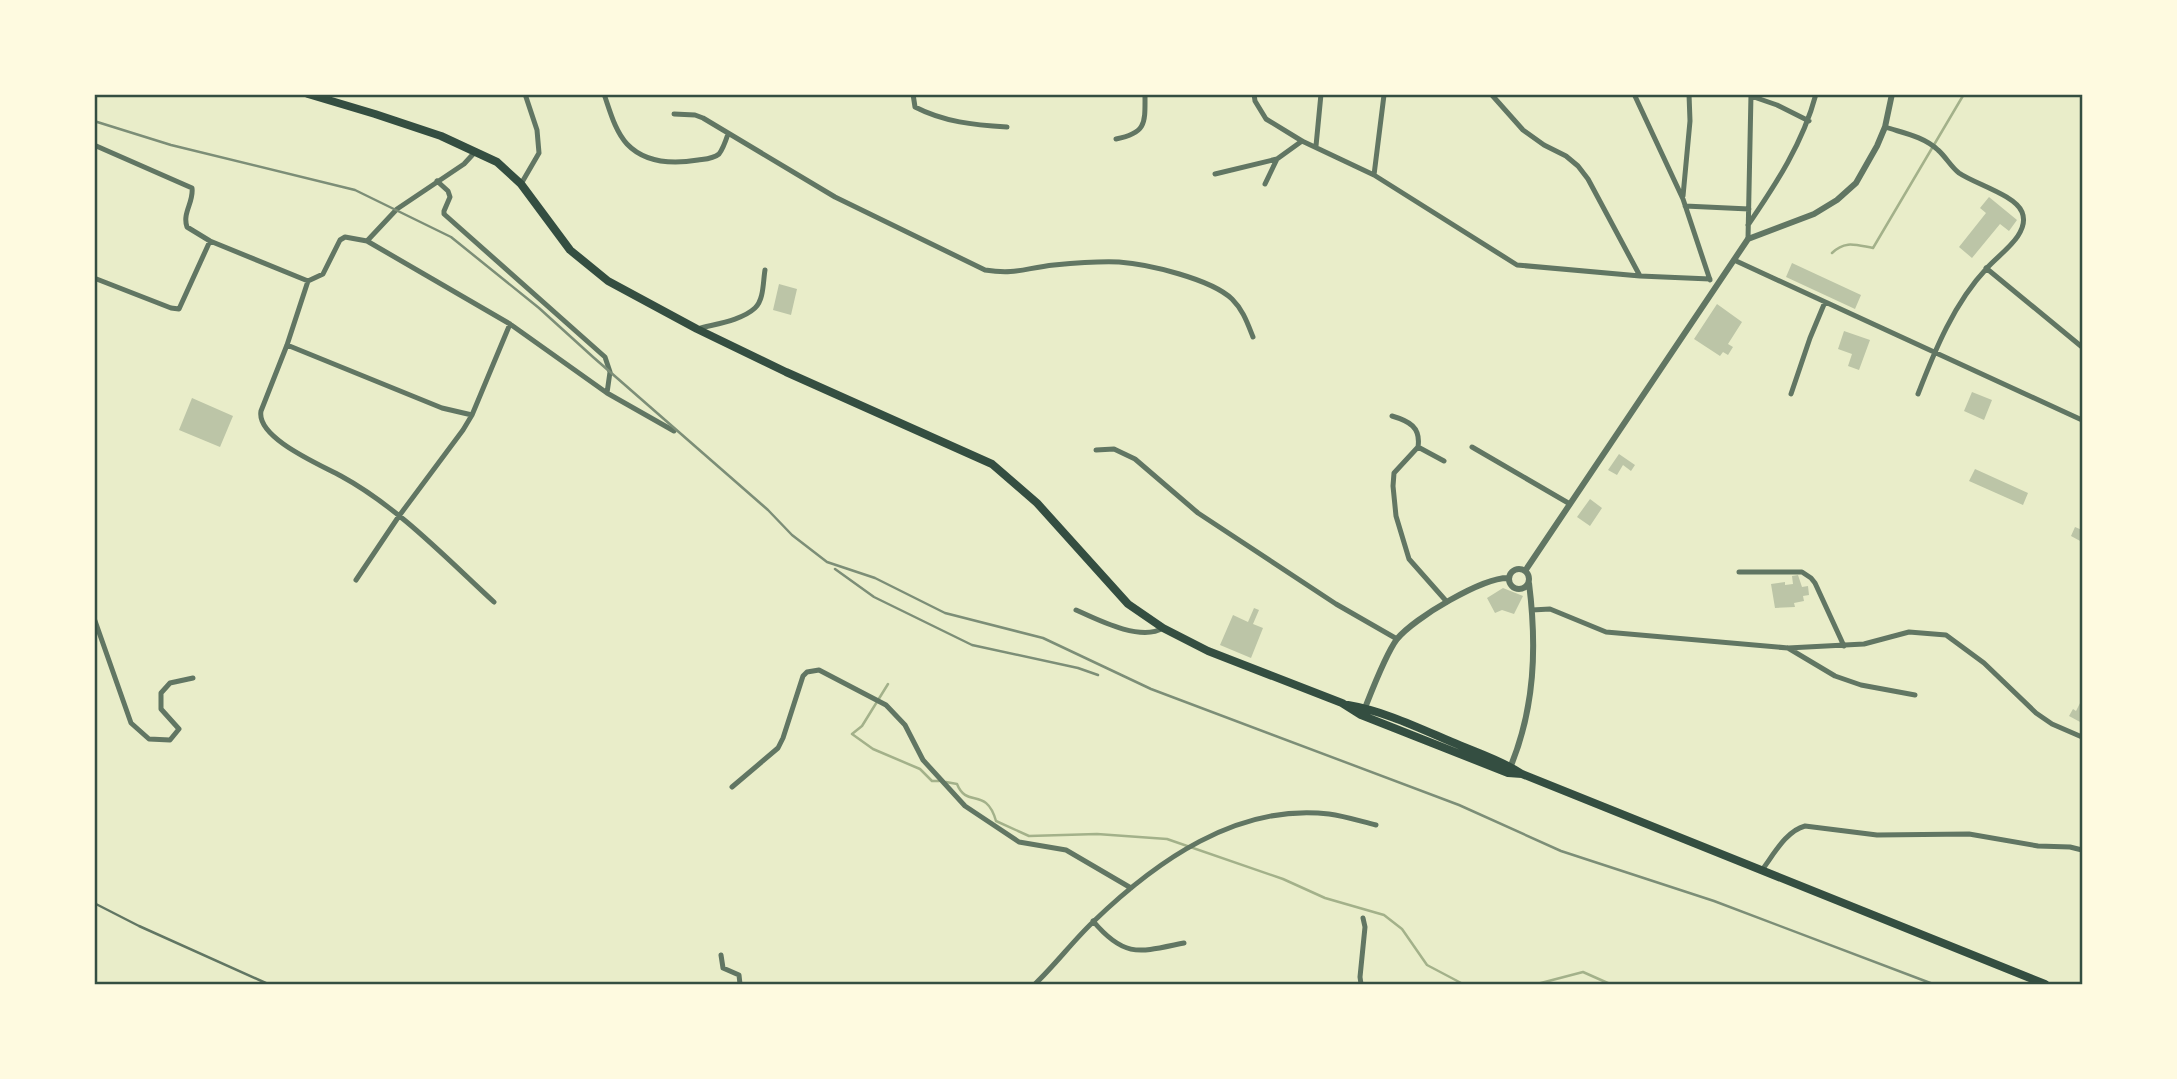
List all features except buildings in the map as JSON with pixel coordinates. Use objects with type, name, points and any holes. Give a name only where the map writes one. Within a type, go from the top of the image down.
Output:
[{"type":"main road","points":[[307,94],[375,114],[476,151],[496,162],[522,184],[570,250],[608,281],[697,329],[786,372],[992,464],[1037,503],[1128,604],[1163,628],[1208,652],[1522,774],[2045,985]]},
{"type":"street","points":[[522,184],[539,153],[537,130],[525,94]]},
{"type":"street","points":[[604,94],[626,143],[638,153],[655,160],[689,162],[711,158],[719,153],[728,134]]},
{"type":"street","points":[[914,94],[915,107],[934,117],[965,124],[1007,127]]},
{"type":"street","points":[[1116,139],[1130,136],[1140,130],[1145,122],[1145,94]]},
{"type":"street","points":[[1254,94],[1255,101],[1266,119],[1302,141],[1374,175],[1517,265],[1710,279]]},
{"type":"street","points":[[1316,146],[1321,94]]},
{"type":"street","points":[[1491,94],[1523,130],[1578,166],[1588,179],[1640,276]]},
{"type":"street","points":[[1634,94],[1684,203],[1715,289]]},
{"type":"street","points":[[1684,203],[1689,94]]},
{"type":"street","points":[[1748,225],[1783,173],[1809,121],[1816,94]]},
{"type":"street","points":[[1748,239],[1800,221],[1837,201],[1866,170],[1885,127],[1892,94]]},
{"type":"street","points":[[1374,175],[1384,95]]},
{"type":"street","points":[[1525,571],[1748,239],[1751,95],[1809,121]]},
{"type":"street","points":[[674,114],[703,118],[835,197],[985,270],[1005,273],[1056,265],[1119,262],[1154,268],[1194,280],[1230,297],[1243,313],[1253,337]]},
{"type":"street","points":[[1885,127],[1930,143],[1960,173],[2020,209],[2024,223],[2018,234],[1986,268],[1961,301],[1918,394]]},
{"type":"street","points":[[1215,174],[1277,159],[1302,141]]},
{"type":"street","points":[[94,145],[192,188],[192,201],[185,216],[185,223],[210,241],[308,281]]},
{"type":"street","points":[[367,241],[397,209],[464,164],[476,151]]},
{"type":"street","points":[[1265,184],[1277,159]]},
{"type":"street","points":[[437,181],[448,191],[450,197],[444,214],[605,357],[610,372],[607,393]]},
{"type":"street","points":[[1684,203],[1749,209]]},
{"type":"street","points":[[495,602],[365,489],[299,454],[265,427],[260,416],[308,281],[323,274],[340,240],[345,237],[367,241],[510,324],[607,393],[674,431]]},
{"type":"street","points":[[94,278],[178,309],[210,241]]},
{"type":"street","points":[[1734,260],[2082,420]]},
{"type":"street","points":[[1986,268],[2082,347]]},
{"type":"street","points":[[697,329],[738,317],[755,308],[760,300],[765,270]]},
{"type":"street","points":[[1791,394],[1825,302]]},
{"type":"street","points":[[356,580],[472,415],[510,324]]},
{"type":"street","points":[[287,345],[442,408],[472,415]]},
{"type":"street","points":[[1392,416],[1413,425],[1418,433],[1418,447],[1394,473],[1396,516],[1409,559],[1447,602]]},
{"type":"street","points":[[1418,447],[1444,461]]},
{"type":"street","points":[[1472,447],[1570,504]]},
{"type":"street","points":[[1096,450],[1114,449],[1135,459],[1198,513],[1232,537],[1336,604],[1397,639]]},
{"type":"street","points":[[1363,711],[1397,639],[1447,602],[1481,583],[1497,578],[1509,578],[1517,569],[1525,571],[1529,578],[1534,658],[1524,729],[1509,770]]},
{"type":"street","points":[[1739,572],[1797,572],[1807,575],[1815,583],[1844,646]]},
{"type":"street","points":[[1509,578],[1511,585],[1517,589],[1524,588],[1528,583]]},
{"type":"street","points":[[1532,610],[1550,609],[1606,632],[1788,649],[1864,644],[1909,632],[1946,635],[1984,663],[2036,713],[2052,724],[2082,737]]},
{"type":"street","points":[[1076,610],[1127,630],[1154,633],[1163,628]]},
{"type":"street","points":[[94,618],[131,723],[149,738],[170,740],[179,729],[161,709],[161,693],[170,683],[193,678]]},
{"type":"street","points":[[1788,649],[1835,676],[1861,685],[1915,695]]},
{"type":"street","points":[[732,787],[778,748],[803,676],[807,671],[819,670],[896,712],[923,760],[965,806],[1019,842],[1066,850],[1130,888]]},
{"type":"street","points":[[1035,985],[1093,921],[1130,888],[1178,852],[1251,821],[1291,814],[1330,814],[1376,825]]},
{"type":"street","points":[[1762,870],[1790,834],[1796,828],[1805,826],[1877,835],[1969,835],[2038,846],[2070,846],[2082,850]]},
{"type":"street","points":[[1362,985],[1360,977],[1365,927],[1363,918]]},
{"type":"street","points":[[1093,921],[1107,938],[1136,951],[1184,943]]},
{"type":"street","points":[[721,954],[723,968],[739,975],[740,985]]},
{"type":"lane","points":[[94,903],[268,985]]},
{"type":"waterway","points":[[1832,253],[1846,245],[1873,248],[1964,94]]},
{"type":"waterway","points":[[888,684],[862,726],[852,734],[873,749],[920,769],[932,781],[939,781]]},
{"type":"waterway","points":[[946,782],[957,784],[966,795],[987,804],[996,821],[1029,836],[1097,834],[1167,839],[1283,879],[1325,898],[1384,915],[1402,929],[1427,965],[1463,984]]},
{"type":"waterway","points":[[1537,984],[1583,972],[1610,984]]},
{"type":"railway","points":[[94,121],[171,145],[355,190],[451,237],[539,308],[768,510],[792,535],[827,562],[875,578],[945,613],[1043,638],[1151,689],[1459,805],[1561,851],[1714,901],[1933,984]]},
{"type":"railway","points":[[835,569],[874,597],[972,645],[1078,668],[1098,675]]}]
